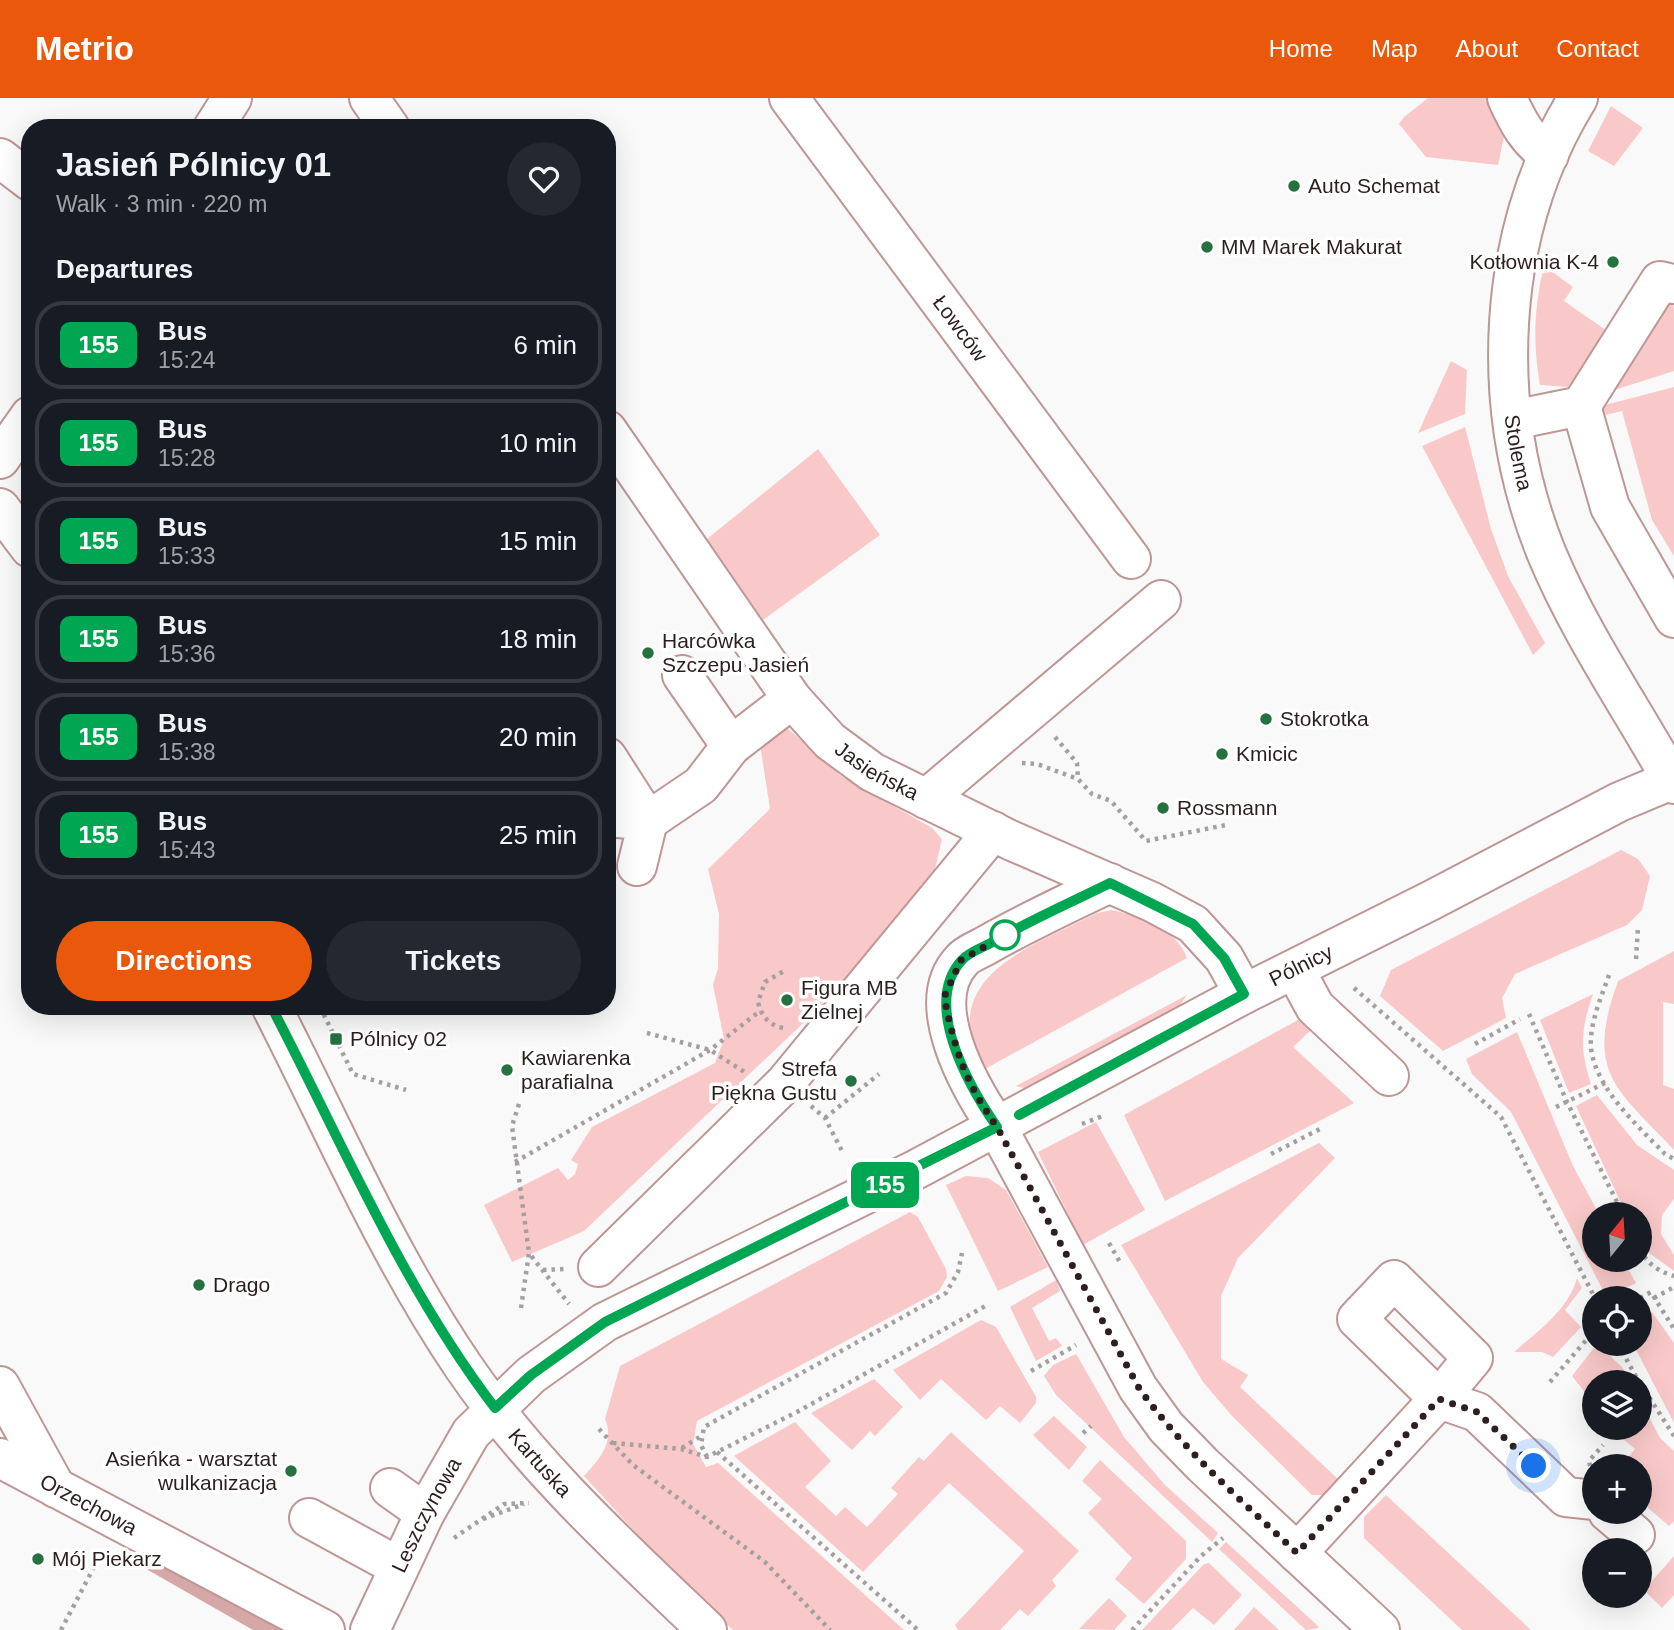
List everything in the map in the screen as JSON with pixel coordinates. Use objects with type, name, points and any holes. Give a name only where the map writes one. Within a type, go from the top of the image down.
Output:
[{"type":"street","points":[[219,119],[232,98]]},
{"type":"street","name":"Łowców","points":[[789,98],[1131,559]]},
{"type":"street","points":[[1507,98],[1520,126],[1534,144],[1549,155]]},
{"type":"street","name":"Stolema","points":[[1578,98],[1549,155],[1517,254],[1511,293],[1507,356],[1513,420],[1534,520],[1583,657],[1673,781]]},
{"type":"street","points":[[0,158],[21,174]]},
{"type":"street","points":[[1513,420],[1581,406],[1661,281],[1673,284]]},
{"type":"street","points":[[1581,406],[1610,508],[1674,618]]},
{"type":"street","points":[[0,459],[21,429]]},
{"type":"street","name":"Jasieńska","points":[[616,443],[792,699],[830,741],[872,772],[1193,924],[1224,958],[1244,994]]},
{"type":"street","points":[[0,508],[21,536]]},
{"type":"street","points":[[926,799],[1161,600]]},
{"type":"street","points":[[682,675],[731,746]]},
{"type":"street","points":[[616,818],[648,821],[701,785],[731,746],[792,699]]},
{"type":"street","points":[[616,771],[648,821],[637,866]]},
{"type":"street","name":"Pólnicy","points":[[495,1408],[540,1368],[605,1322],[997,1127],[1244,994],[1619,802],[1673,781]]},
{"type":"street","points":[[598,1267],[785,1083],[993,831]]},
{"type":"street","points":[[1110,883],[1004,935],[961,960],[944,997],[954,1044],[971,1090],[997,1127],[1139,1388],[1166,1427],[1203,1465],[1380,1630]]},
{"type":"street","points":[[1295,970],[1315,1007],[1388,1076]]},
{"type":"street","name":"Kartuska","points":[[276,1015],[394,1249],[463,1366],[557,1486],[707,1630]]},
{"type":"street","points":[[0,1385],[56,1488]]},
{"type":"street","points":[[1297,1553],[1439,1399],[1477,1412],[1566,1497],[1582,1499]]},
{"type":"street","name":"Leszczynowa","points":[[370,1630],[399,1567],[438,1526],[471,1433],[495,1408]]},
{"type":"street","name":"Orzechowa","points":[[0,1458],[325,1630]]},
{"type":"street","points":[[390,1488],[438,1526]]},
{"type":"street","points":[[309,1518],[399,1567]]},
{"type":"path","points":[[1050,731],[1077,763],[1078,779],[1091,794],[1111,801],[1146,841],[1226,825]]},
{"type":"path","points":[[1636,959],[1637,926]]},
{"type":"path","points":[[784,971],[765,982],[758,1002],[760,1012],[774,1026],[789,1027]]},
{"type":"path","points":[[1609,975],[1595,1013],[1591,1039],[1593,1059],[1620,1107],[1665,1154],[1674,1159]]},
{"type":"path","points":[[1354,988],[1502,1117],[1589,1286]]},
{"type":"path","points":[[515,1162],[710,1050],[760,1012]]},
{"type":"path","points":[[1529,1014],[1567,1102],[1617,1202]]},
{"type":"path","points":[[324,1015],[353,1074],[406,1090]]},
{"type":"path","points":[[1475,1044],[1520,1019]]},
{"type":"path","points":[[647,1033],[710,1050],[748,1074],[785,1083],[825,1118],[842,1151]]},
{"type":"path","points":[[825,1118],[879,1074]]},
{"type":"path","points":[[1556,1107],[1605,1083]]},
{"type":"path","points":[[519,1104],[512,1126],[528,1253],[521,1308]]},
{"type":"path","points":[[1271,1153],[1320,1129]]},
{"type":"path","points":[[1109,1243],[1121,1264]]},
{"type":"path","points":[[528,1253],[576,1313]]},
{"type":"path","points":[[707,1457],[701,1445],[704,1427],[946,1293],[958,1272],[962,1253]]},
{"type":"path","points":[[1652,1265],[1661,1272],[1674,1276]]},
{"type":"path","points":[[1654,1298],[1674,1287]]},
{"type":"path","points":[[1652,1294],[1674,1329]]},
{"type":"path","points":[[613,1443],[681,1449],[707,1457],[797,1412],[989,1304]]},
{"type":"path","points":[[1550,1382],[1582,1345]]},
{"type":"path","points":[[1031,1371],[1055,1357]]},
{"type":"path","points":[[1652,1403],[1674,1436]]},
{"type":"path","points":[[1083,1433],[1091,1426]]},
{"type":"path","points":[[599,1429],[634,1465],[757,1555],[830,1630]]},
{"type":"path","points":[[681,1449],[701,1436]]},
{"type":"path","points":[[717,1452],[918,1630]]},
{"type":"path","points":[[438,1526],[479,1520],[527,1503],[540,1502]]},
{"type":"path","points":[[61,1630],[120,1521]]},
{"type":"path","points":[[1132,1630],[1192,1564],[1223,1538]]},
{"type":"shaded area","points":[[1428,98],[1497,98],[1507,122],[1498,165],[1426,157],[1399,124]]},
{"type":"shaded area","points":[[1611,106],[1643,128],[1614,166],[1588,151]]},
{"type":"shaded area","points":[[1550,270],[1573,287],[1564,301],[1607,331],[1568,387],[1540,385],[1535,343],[1537,302],[1542,274]]},
{"type":"shaded area","points":[[1671,296],[1674,310],[1674,371],[1605,393]]},
{"type":"shaded area","points":[[1451,361],[1467,370],[1465,414],[1418,433]]},
{"type":"shaded area","points":[[1674,387],[1674,556],[1652,520],[1622,411],[1601,416],[1601,406]]},
{"type":"shaded area","points":[[1465,427],[1491,529],[1508,576],[1545,643],[1533,655],[1422,446]]},
{"type":"shaded area","points":[[818,449],[880,535],[763,620],[707,539]]},
{"type":"shaded area","points":[[785,726],[841,776],[932,828],[942,839],[932,882],[816,1011],[584,1231],[512,1262],[484,1205],[558,1168],[568,1180],[575,1174],[578,1164],[571,1160],[592,1127],[715,1063],[724,1039],[713,985],[718,968],[719,914],[708,869],[770,809],[760,744]]},
{"type":"shaded area","points":[[1621,850],[1638,859],[1650,876],[1642,910],[1627,925],[1515,974],[1502,998],[1506,1018],[1443,1051],[1380,996],[1391,970]]},
{"type":"shaded area","points":[[1112,910],[1145,920],[1166,931],[1182,948],[1187,958],[985,1069],[972,1037],[971,1011],[980,988],[997,969],[1020,952],[1097,913]]},
{"type":"shaded area","points":[[1674,951],[1674,1004],[1663,1002],[1663,1085],[1674,1089],[1674,1150],[1636,1110],[1611,1076],[1606,1058],[1605,1037],[1618,981]]},
{"type":"shaded area","points":[[1593,994],[1583,1039],[1591,1084],[1569,1093],[1540,1020]]},
{"type":"shaded area","points":[[1187,995],[1175,1012],[1027,1089],[1016,1086]]},
{"type":"shaded area","points":[[1298,1020],[1311,1030],[1293,1047],[1354,1103],[1165,1201],[1124,1115]]},
{"type":"shaded area","points":[[1517,1032],[1573,1166],[1592,1202],[1582,1202],[1582,1250],[1511,1112],[1472,1074],[1466,1059]]},
{"type":"shaded area","points":[[1597,1095],[1637,1145],[1674,1170],[1674,1199],[1662,1215],[1661,1234],[1674,1255],[1674,1271],[1652,1255],[1652,1202],[1620,1202],[1576,1106]]},
{"type":"shaded area","points":[[1096,1122],[1145,1210],[1083,1245],[1038,1152]]},
{"type":"shaded area","points":[[1319,1143],[1335,1158],[1238,1258],[1221,1296],[1221,1359],[1248,1375],[1240,1387],[1339,1480],[1325,1495],[1312,1495],[1232,1416],[1203,1382],[1121,1245]]},
{"type":"shaded area","points":[[966,1176],[988,1178],[1006,1190],[1048,1267],[998,1291],[946,1185]]},
{"type":"shaded area","points":[[910,1212],[918,1217],[946,1269],[947,1277],[939,1291],[697,1421],[693,1444],[706,1467],[718,1463],[904,1630],[733,1630],[679,1580],[584,1476],[600,1457],[607,1443],[608,1427],[605,1419],[620,1366]]},
{"type":"shaded area","points":[[1594,1272],[1630,1272],[1636,1283],[1630,1286],[1601,1286]]},
{"type":"shaded area","points":[[1577,1278],[1582,1288],[1565,1310],[1581,1327],[1553,1357],[1542,1352],[1514,1352],[1560,1310]]},
{"type":"shaded area","points":[[1056,1280],[1060,1291],[1032,1308],[1049,1341],[1056,1338],[1062,1346],[1036,1361],[1010,1307]]},
{"type":"shaded area","points":[[1652,1312],[1674,1343],[1674,1423],[1652,1381],[1652,1370],[1646,1370],[1639,1356],[1652,1356]]},
{"type":"shaded area","points":[[981,1320],[996,1327],[1036,1397],[1036,1403],[1020,1423],[1000,1406],[986,1420],[941,1379],[920,1400],[893,1370]]},
{"type":"shaded area","points":[[1076,1354],[1124,1437],[1165,1485],[1218,1533],[1212,1542],[1056,1395],[1044,1376],[1053,1365]]},
{"type":"shaded area","points":[[1588,1356],[1610,1356],[1624,1370],[1582,1370],[1582,1389],[1572,1376]]},
{"type":"shaded area","points":[[874,1379],[903,1407],[875,1436],[870,1431],[852,1450],[811,1413]]},
{"type":"shaded area","points":[[1054,1416],[1087,1447],[1069,1470],[1033,1435]]},
{"type":"shaded area","points":[[795,1422],[831,1461],[805,1487],[836,1516],[845,1507],[867,1527],[898,1494],[891,1488],[919,1457],[924,1461],[951,1432],[1079,1551],[1052,1580],[1056,1586],[1028,1616],[1020,1609],[1000,1630],[958,1630],[955,1625],[1024,1551],[949,1483],[863,1572],[734,1456]]},
{"type":"shaded area","points":[[1652,1423],[1660,1438],[1674,1451],[1674,1521],[1669,1526],[1652,1511],[1652,1454],[1631,1454],[1635,1449],[1624,1440],[1652,1440]]},
{"type":"shaded area","points":[[1100,1460],[1186,1541],[1186,1559],[1144,1604],[1115,1579],[1132,1558],[1088,1513],[1102,1499],[1082,1481]]},
{"type":"shaded area","points":[[1386,1495],[1531,1630],[1462,1630],[1364,1538],[1364,1517]]},
{"type":"shaded area","points":[[1226,1542],[1319,1628],[1306,1630],[1219,1549]]},
{"type":"shaded area","points":[[145,1547],[289,1630],[253,1630],[134,1562]]},
{"type":"shaded area","points":[[1674,1556],[1674,1595],[1662,1608],[1652,1598],[1652,1581]]},
{"type":"shaded area","points":[[1209,1563],[1242,1595],[1214,1625],[1193,1608],[1171,1630],[1142,1630],[1204,1564]]},
{"type":"shaded area","points":[[1109,1598],[1127,1616],[1114,1630],[1079,1629]]},
{"type":"shaded area","points":[[1254,1607],[1279,1630],[1234,1630]]},
{"type":"bus line","name":"155","points":[[276,1015],[394,1249],[463,1366],[495,1408],[531,1375],[605,1322],[997,1127],[971,1090],[954,1044],[944,997],[961,960],[1004,935],[1110,883],[1193,924],[1224,958],[1244,994],[1019,1115]]},
{"type":"place","name":"Auto Schemat","points":[[1294,186]]},
{"type":"place","name":"MM Marek Makurat","points":[[1207,247]]},
{"type":"place","name":"Kotłownia K-4","points":[[1613,262]]},
{"type":"place","name":"Harcówka Szczepu Jasień","points":[[648,653]]},
{"type":"place","name":"Stokrotka","points":[[1266,719]]},
{"type":"place","name":"Kmicic","points":[[1222,754]]},
{"type":"place","name":"Rossmann","points":[[1163,808]]},
{"type":"place","name":"Figura MB Zielnej","points":[[787,1000]]},
{"type":"place","name":"Pólnicy 02","points":[[336,1039]]},
{"type":"place","name":"Kawiarenka parafialna","points":[[507,1070]]},
{"type":"place","name":"Strefa Piękna Gustu","points":[[851,1081]]},
{"type":"place","name":"Drago","points":[[199,1285]]},
{"type":"place","name":"Asieńka - warsztat wulkanizacja","points":[[291,1471]]},
{"type":"place","name":"Mój Piekarz","points":[[38,1559]]},
{"type":"route","points":[[1005,935],[961,960],[944,997],[962,1067],[971,1090],[997,1127],[1104,1329],[1139,1388],[1166,1427],[1203,1465],[1297,1553],[1439,1399],[1477,1412],[1534,1466]]}]
